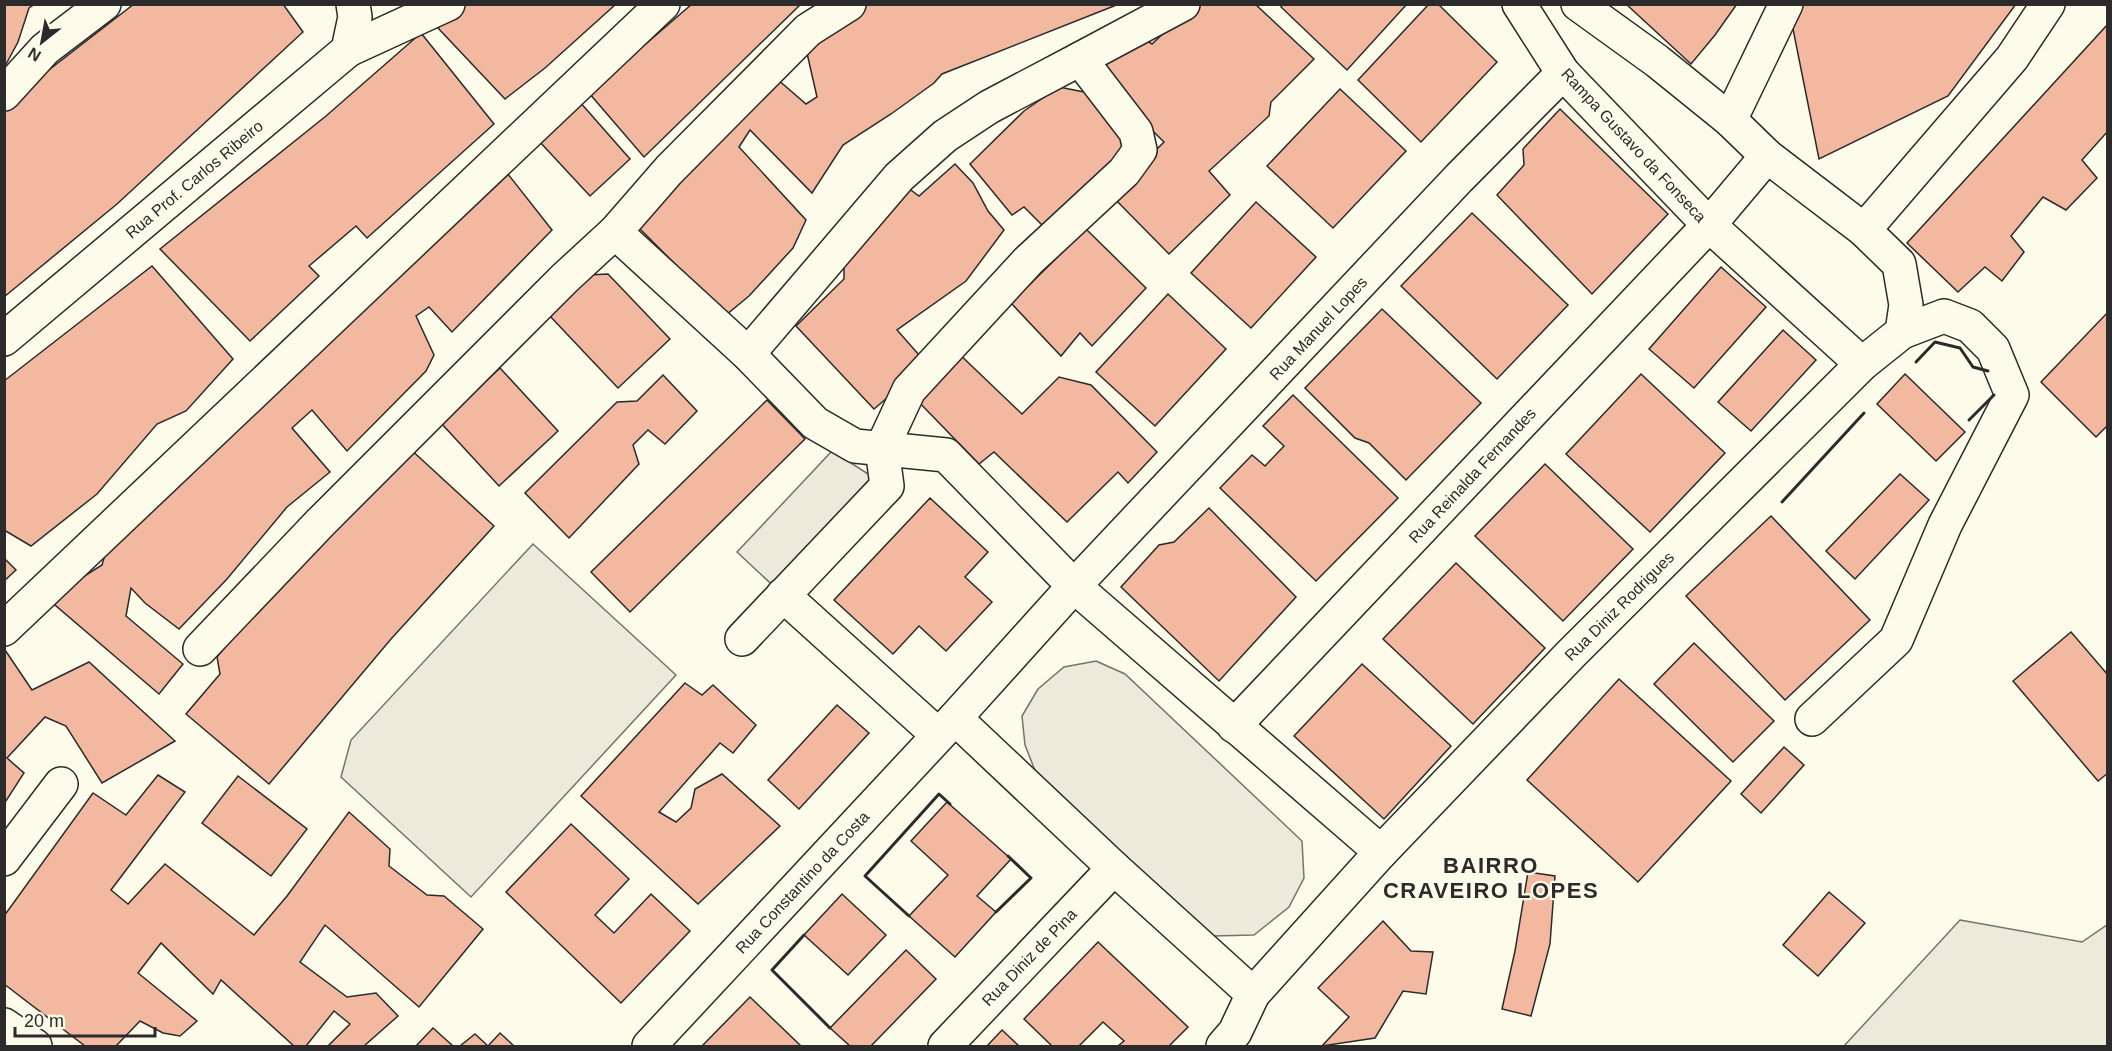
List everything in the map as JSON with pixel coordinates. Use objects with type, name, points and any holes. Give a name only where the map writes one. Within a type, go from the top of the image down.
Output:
[{"type":"street","points":[[4,94],[45,49],[104,4]]},
{"type":"street","points":[[348,50],[355,16],[353,4]]},
{"type":"street","name":"Rua Prof. Carlos Ribeiro","points":[[4,339],[348,50],[448,4]]},
{"type":"street","points":[[4,628],[663,4]]},
{"type":"street","points":[[200,649],[329,514],[565,278],[615,232],[669,170],[808,30],[849,4]]},
{"type":"street","points":[[748,354],[899,177],[945,136],[989,107],[1183,4]]},
{"type":"street","name":"Rampa Gustavo da Fonseca","points":[[1519,4],[1563,72],[1709,225],[1862,364]]},
{"type":"street","points":[[1578,4],[1657,61],[1730,120],[1767,156],[1864,230],[1899,264],[1906,306],[1902,332]]},
{"type":"street","points":[[1730,120],[1786,4]]},
{"type":"street","points":[[1864,230],[2012,58],[2048,4]]},
{"type":"street","points":[[742,639],[887,486],[882,448],[909,390],[1028,261],[1124,172],[1140,150],[1136,132],[1080,59]]},
{"type":"street","name":"Rua Manuel Lopes","points":[[946,727],[1074,586],[1444,194],[1563,72]]},
{"type":"street","name":"Rua Reinalda Fernandes","points":[[1234,726],[1709,225],[1767,156]]},
{"type":"street","points":[[615,232],[748,354],[815,423],[855,446],[946,455],[1074,586],[1381,852]]},
{"type":"street","name":"Rua Diniz Rodrigues","points":[[1232,1042],[1253,994],[1381,852],[1571,654],[1862,364],[1902,332],[1944,316],[1970,326],[1993,349],[2012,394],[1945,525],[1896,640],[1812,719]]},
{"type":"street","points":[[783,596],[946,727],[1114,868],[1253,994]]},
{"type":"street","name":"Rua Constantino da Costa","points":[[649,1047],[946,727]]},
{"type":"street","points":[[4,859],[61,784]]},
{"type":"street","name":"Rua Diniz de Pina","points":[[945,1047],[1114,868]]},
{"type":"street","points":[[4,1025],[35,1047]]},
{"type":"shaded area","points":[[832,451],[887,486],[783,595],[737,552]]},
{"type":"shaded area","points":[[533,544],[676,675],[471,897],[341,777],[351,740]]},
{"type":"shaded area","points":[[1096,661],[1125,674],[1302,841],[1304,878],[1289,907],[1254,935],[1212,936],[1036,773],[1025,745],[1022,716],[1038,689],[1064,667]]},
{"type":"shaded area","points":[[1960,920],[2082,942],[2107,925],[2107,1046],[1844,1046]]},
{"type":"building","points":[[4,4],[35,4],[29,8],[18,42],[4,68]]},
{"type":"building","points":[[134,4],[283,4],[303,32],[117,204],[4,297],[4,109],[14,97]]},
{"type":"building","points":[[466,4],[616,4],[545,68],[505,99],[438,28]]},
{"type":"building","points":[[692,4],[801,4],[644,157],[589,93]]},
{"type":"building","points":[[860,4],[1119,4],[942,74],[934,83],[891,114],[843,145],[812,193],[750,130],[739,147],[806,220],[793,248],[749,296],[726,315],[639,228],[769,72],[806,104],[817,97],[804,40]]},
{"type":"building","points":[[1199,4],[1255,4],[1314,59],[1271,102],[1269,116],[1209,171],[1230,195],[1169,254],[1111,195],[1164,142],[1101,80],[1103,54],[1136,34],[1152,44],[1190,8]]},
{"type":"building","points":[[1283,4],[1407,4],[1347,70],[1281,7]]},
{"type":"building","points":[[1429,4],[1438,4],[1497,62],[1421,142],[1358,80]]},
{"type":"building","points":[[1626,4],[1737,4],[1691,64]]},
{"type":"building","points":[[1794,4],[2016,4],[1948,96],[1819,159],[1790,14]]},
{"type":"building","points":[[2108,24],[2108,131],[2082,160],[2097,178],[2066,210],[2043,197],[2011,236],[2024,252],[2002,281],[1985,267],[1958,292],[1907,243]]},
{"type":"building","points":[[421,33],[494,124],[367,238],[356,226],[309,266],[319,276],[250,341],[160,249],[326,116]]},
{"type":"building","points":[[1059,87],[1094,94],[1134,151],[1049,232],[1024,207],[1012,215],[970,164],[1024,111]]},
{"type":"building","points":[[1340,89],[1406,151],[1333,228],[1267,166]]},
{"type":"building","points":[[579,101],[630,159],[590,196],[539,141]]},
{"type":"building","points":[[1560,109],[1668,214],[1592,294],[1497,195],[1524,165],[1523,149]]},
{"type":"building","points":[[500,164],[552,230],[452,332],[429,307],[416,316],[434,355],[426,371],[347,451],[312,410],[292,428],[330,472],[287,507],[227,579],[179,629],[145,603],[131,588],[126,616],[183,664],[159,694],[48,599],[102,565],[109,540]]},
{"type":"building","points":[[955,164],[973,183],[988,211],[1004,230],[966,281],[897,330],[927,364],[874,409],[796,326],[844,279],[844,263],[908,188],[919,196]]},
{"type":"building","points":[[1256,202],[1316,257],[1251,328],[1191,273]]},
{"type":"building","points":[[1472,213],[1568,305],[1497,379],[1401,286]]},
{"type":"building","points":[[1086,229],[1146,288],[1092,346],[1080,333],[1061,356],[1011,303]]},
{"type":"building","points":[[152,266],[233,359],[186,411],[157,424],[97,494],[31,546],[4,530],[4,381]]},
{"type":"building","points":[[1721,267],[1766,307],[1694,388],[1649,349]]},
{"type":"building","points":[[608,274],[670,339],[618,388],[548,314],[588,275]]},
{"type":"building","points":[[1168,294],[1226,349],[1155,426],[1096,372]]},
{"type":"building","points":[[1382,309],[1481,403],[1406,480],[1369,443],[1355,438],[1305,388]]},
{"type":"building","points":[[2108,312],[2108,425],[2096,437],[2041,382]]},
{"type":"building","points":[[1783,330],[1816,360],[1751,431],[1718,402]]},
{"type":"building","points":[[954,349],[1022,414],[1059,377],[1091,385],[1157,452],[1128,483],[1118,472],[1067,522],[994,452],[979,464],[912,395]]},
{"type":"building","points":[[500,368],[558,431],[499,486],[441,423]]},
{"type":"building","points":[[1641,374],[1725,453],[1650,532],[1566,454]]},
{"type":"building","points":[[1905,374],[1965,432],[1936,461],[1877,404]]},
{"type":"building","points":[[663,375],[697,411],[665,444],[648,430],[633,445],[639,464],[569,538],[525,493],[617,402],[637,401]]},
{"type":"building","points":[[1293,395],[1398,498],[1316,581],[1220,488],[1252,455],[1265,466],[1284,446],[1263,426]]},
{"type":"building","points":[[767,400],[805,439],[630,612],[591,572]]},
{"type":"building","points":[[407,446],[494,526],[391,639],[269,784],[186,714],[220,674],[217,657],[304,552],[318,550]]},
{"type":"building","points":[[1545,464],[1633,549],[1563,621],[1475,536]]},
{"type":"building","points":[[1900,474],[1929,500],[1855,579],[1826,551]]},
{"type":"building","points":[[930,498],[988,552],[965,577],[992,602],[946,651],[919,626],[893,654],[834,600]]},
{"type":"building","points":[[1209,508],[1296,597],[1219,681],[1121,587],[1159,545],[1174,542]]},
{"type":"building","points":[[1771,516],[1870,620],[1785,700],[1686,596]]},
{"type":"building","points":[[4,558],[16,570],[4,581]]},
{"type":"building","points":[[1456,563],[1545,648],[1473,724],[1383,639]]},
{"type":"building","points":[[2071,632],[2108,675],[2108,773],[2098,781],[2013,681]]},
{"type":"building","points":[[1694,643],[1774,721],[1733,762],[1654,684]]},
{"type":"building","points":[[5,650],[32,690],[89,662],[175,741],[102,783],[66,726],[45,717],[7,758],[24,773],[4,804]]},
{"type":"building","points":[[1362,664],[1451,746],[1384,819],[1294,736]]},
{"type":"building","points":[[1619,679],[1731,781],[1638,882],[1527,780]]},
{"type":"building","points":[[685,683],[702,695],[713,685],[756,725],[733,753],[720,743],[659,812],[676,822],[691,808],[695,789],[722,774],[780,826],[698,904],[581,796]]},
{"type":"building","points":[[837,705],[869,733],[799,809],[768,780]]},
{"type":"building","points":[[1784,747],[1804,765],[1761,813],[1741,794]]},
{"type":"building","points":[[158,775],[185,792],[111,890],[128,904],[165,864],[254,935],[287,896],[349,812],[390,849],[389,866],[427,895],[444,896],[483,929],[419,1007],[325,925],[300,962],[347,997],[376,993],[398,1016],[364,1046],[328,1046],[350,1024],[334,1011],[306,1046],[294,1046],[221,980],[213,994],[161,943],[138,973],[197,1021],[180,1036],[163,1033],[140,1021],[116,1046],[85,1046],[4,984],[4,916],[93,793],[126,815]]},
{"type":"building","points":[[238,776],[307,829],[271,876],[202,823]]},
{"type":"building","points":[[947,802],[1011,859],[977,896],[996,912],[955,957],[909,916],[948,875],[911,841]]},
{"type":"building","points":[[571,824],[629,879],[595,915],[614,933],[651,894],[690,931],[621,1003],[506,892]]},
{"type":"building","points":[[1528,872],[1555,876],[1550,944],[1531,1016],[1502,1009],[1515,951]]},
{"type":"building","points":[[1829,892],[1865,923],[1818,976],[1783,945]]},
{"type":"building","points":[[842,894],[886,935],[848,975],[804,935]]},
{"type":"building","points":[[1383,921],[1411,951],[1433,952],[1426,994],[1403,991],[1375,1038],[1322,1046],[1349,1017],[1318,988]]},
{"type":"building","points":[[1098,942],[1188,1027],[1169,1046],[1118,1046],[1124,1041],[1103,1022],[1079,1046],[1052,1046],[1024,1019]]},
{"type":"building","points":[[906,950],[936,979],[871,1046],[850,1046],[830,1028]]},
{"type":"building","points":[[750,997],[801,1046],[702,1046]]},
{"type":"building","points":[[433,1028],[453,1046],[416,1046]]},
{"type":"building","points":[[1002,1030],[1019,1046],[987,1046]]},
{"type":"building","points":[[500,1033],[514,1046],[488,1046]]},
{"type":"building","points":[[475,1034],[488,1046],[460,1046]]},
{"type":"wall","points":[[1916,362],[1935,342],[1960,348],[1973,367],[1988,371]]},
{"type":"wall","points":[[1969,420],[1994,395]]},
{"type":"wall","points":[[1782,502],[1864,413]]},
{"type":"wall","points":[[909,916],[865,876],[939,794],[950,804]]},
{"type":"wall","points":[[996,912],[1031,878],[1008,856]]},
{"type":"wall","points":[[804,935],[772,970],[830,1028]]},
{"type":"district","name":"BAIRRO CRAVEIRO LOPES","points":[[1491,878]]}]
